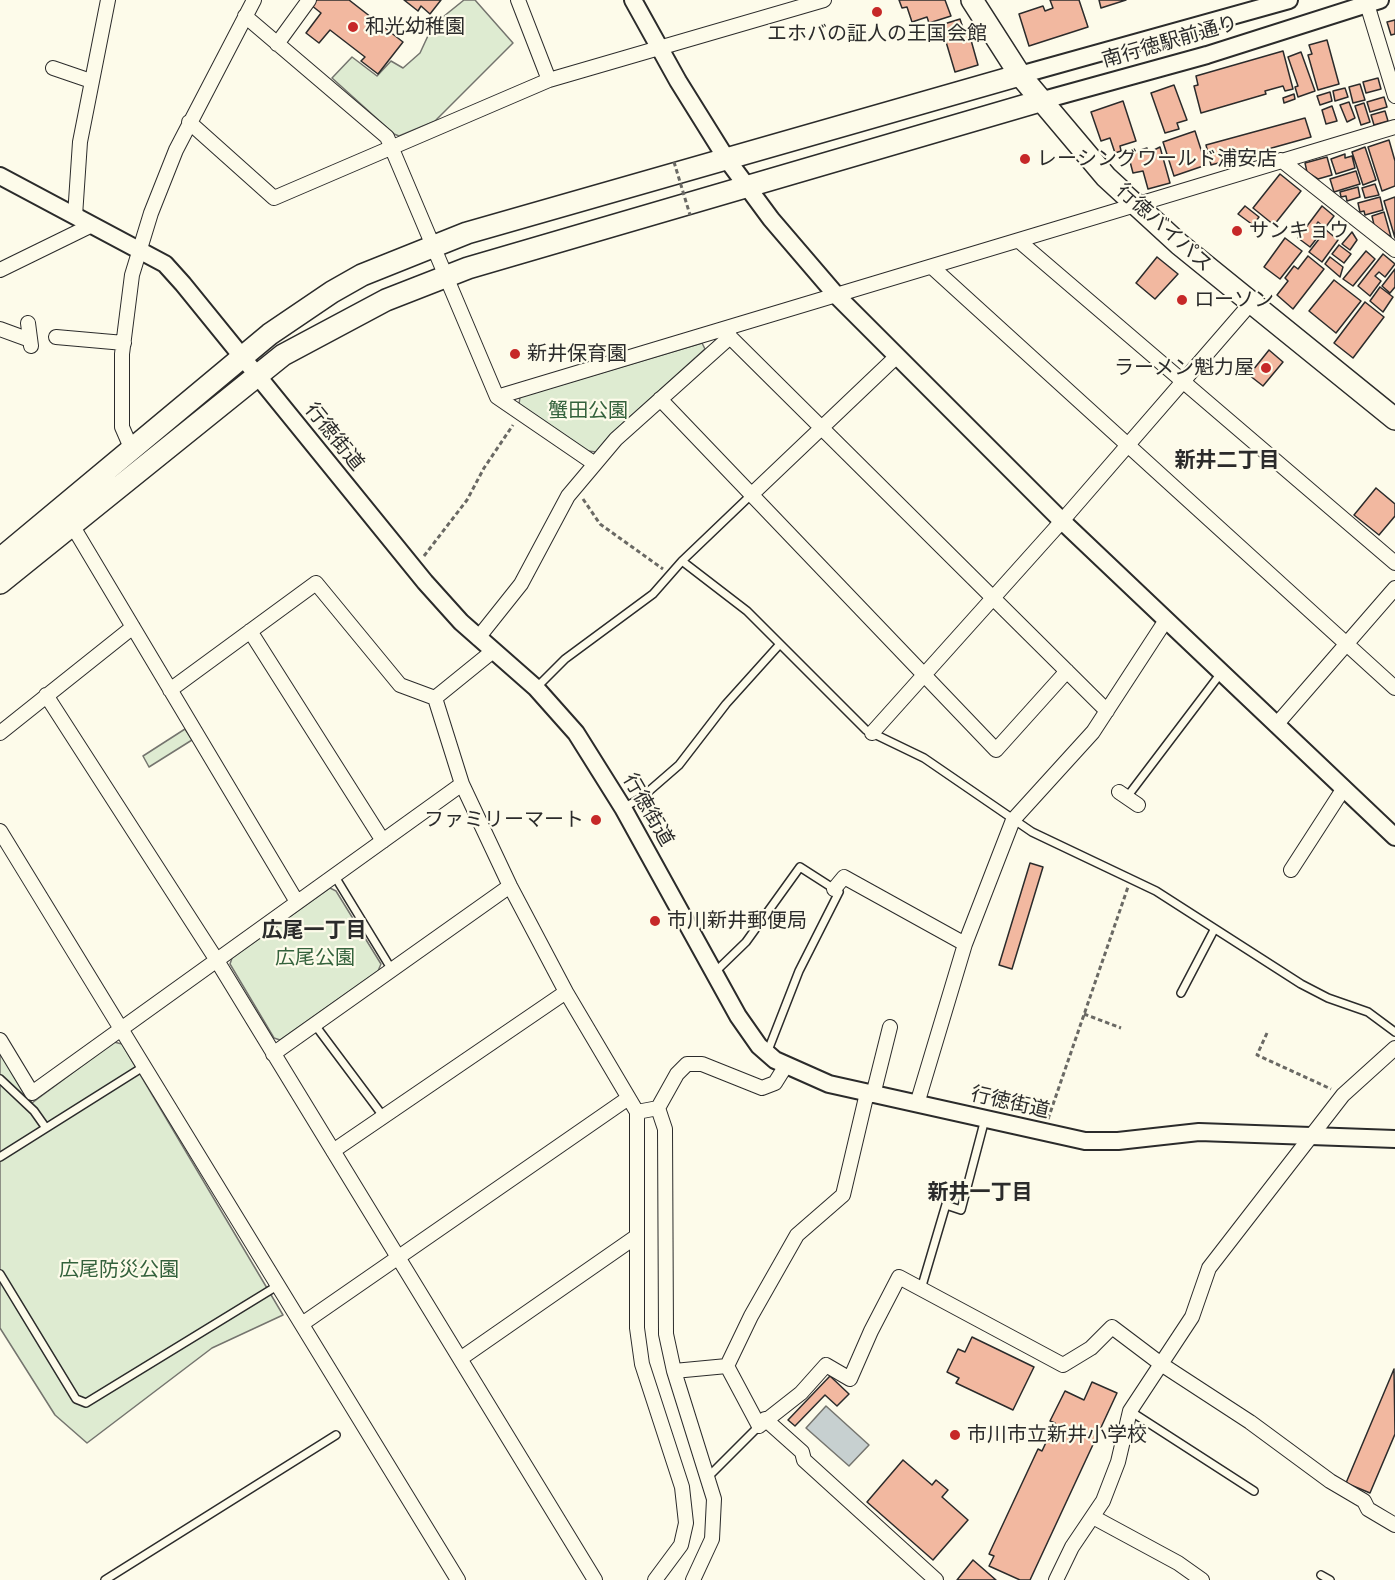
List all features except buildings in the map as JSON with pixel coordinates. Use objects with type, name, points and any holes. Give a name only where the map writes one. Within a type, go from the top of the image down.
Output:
[{"type":"main road","name":"行徳バイパス","points":[[972,0],[1020,75],[1106,177],[1136,206],[1251,303],[1395,420]]},
{"type":"main road","points":[[0,558],[242,356],[332,292],[362,275],[432,245],[726,158],[1020,75]]},
{"type":"main road","points":[[0,584],[283,355],[337,324],[386,300],[445,276],[1040,101]]},
{"type":"street","points":[[75,216],[80,142],[108,0]]},
{"type":"street","points":[[132,450],[122,427],[124,343],[132,275],[151,213],[189,122],[254,0]]},
{"type":"street","points":[[277,44],[309,0]]},
{"type":"street","points":[[518,0],[549,80]]},
{"type":"street","points":[[633,0],[658,48],[726,158],[798,252],[837,296],[1062,521],[1395,837]]},
{"type":"street","points":[[189,122],[274,198],[549,80],[798,4],[824,0]]},
{"type":"street","name":"南行徳駅前通り","points":[[1020,75],[1289,0]]},
{"type":"street","points":[[1374,2],[1395,96]]},
{"type":"street","name":"南行徳駅前通り","points":[[1040,101],[1207,55],[1374,2]]},
{"type":"street","points":[[245,16],[387,137],[496,397],[595,464]]},
{"type":"street","points":[[53,68],[91,81]]},
{"type":"street","points":[[496,397],[729,333],[837,296],[1395,127]]},
{"type":"street","points":[[1281,160],[1395,250]]},
{"type":"street","name":"行徳街道","points":[[0,176],[165,264],[414,569],[478,638],[536,688],[591,755],[623,808],[738,1016],[767,1054],[785,1067],[829,1084],[870,1094],[1043,1132],[1104,1142],[1199,1132],[1395,1139]]},
{"type":"street","points":[[0,270],[92,225]]},
{"type":"street","points":[[1019,241],[1395,563]]},
{"type":"street","points":[[932,267],[1395,688]]},
{"type":"street","points":[[872,733],[1062,521],[1251,303]]},
{"type":"street","points":[[0,329],[31,343],[28,322]]},
{"type":"street","points":[[478,638],[521,584],[575,488],[616,439],[729,333]]},
{"type":"street","points":[[729,333],[1107,711]]},
{"type":"street","points":[[56,337],[124,343]]},
{"type":"street","points":[[751,495],[896,357]]},
{"type":"street","points":[[660,399],[996,750],[1067,671]]},
{"type":"street","points":[[72,525],[297,902]]},
{"type":"street","points":[[170,690],[316,583],[400,685],[435,698]]},
{"type":"street","points":[[1276,725],[1395,588]]},
{"type":"street","points":[[917,1104],[965,944],[1014,820],[1093,732],[1166,620]]},
{"type":"street","points":[[0,733],[133,627]]},
{"type":"street","points":[[250,631],[383,841]]},
{"type":"street","points":[[435,698],[493,651]]},
{"type":"street","points":[[46,695],[216,959],[595,1580]]},
{"type":"street","points":[[435,698],[462,784],[510,886],[566,992],[627,1099],[637,1112],[637,1328],[642,1364],[682,1487],[686,1522],[681,1545],[655,1580]]},
{"type":"street","points":[[0,1040],[32,1093],[462,784]]},
{"type":"street","points":[[1291,870],[1344,788]]},
{"type":"street","points":[[0,831],[142,1067],[458,1580]]},
{"type":"street","points":[[834,889],[844,877],[965,944]]},
{"type":"street","points":[[273,1054],[510,886]]},
{"type":"street","points":[[333,1151],[566,992]]},
{"type":"street","points":[[727,1366],[751,1316],[797,1234],[843,1195],[890,1027]]},
{"type":"street","points":[[1056,1580],[1072,1546],[1094,1517],[1109,1488],[1130,1411],[1192,1317],[1209,1268],[1343,1095],[1395,1048]]},
{"type":"street","points":[[693,1580],[712,1539],[714,1498],[709,1476],[674,1371],[666,1334],[665,1129],[658,1108],[677,1074],[687,1064],[702,1064],[762,1088],[775,1083],[785,1067]]},
{"type":"street","points":[[302,1324],[627,1099]]},
{"type":"street","points":[[637,1112],[658,1108]]},
{"type":"street","points":[[460,1359],[637,1236]]},
{"type":"street","points":[[762,1422],[801,1393],[826,1365],[850,1379],[871,1331],[899,1277],[1063,1365],[1091,1348],[1112,1327],[1161,1364],[1250,1422],[1330,1481],[1364,1500],[1368,1509],[1395,1525]]},
{"type":"street","points":[[674,1371],[727,1366]]},
{"type":"street","points":[[727,1366],[762,1422],[802,1452],[804,1460],[936,1580]]},
{"type":"street","points":[[1094,1517],[1178,1563],[1202,1580]]},
{"type":"lane","points":[[536,688],[565,659],[653,594],[682,561],[751,495]]},
{"type":"lane","points":[[682,561],[747,611],[872,733],[924,758],[1032,832],[1131,878],[1301,984],[1328,998],[1368,1012],[1395,1032]]},
{"type":"lane","points":[[623,808],[641,798],[679,765],[726,704],[780,644]]},
{"type":"lane","points":[[1128,798],[1221,673]]},
{"type":"lane","points":[[714,973],[746,942],[800,867],[839,892],[799,970],[767,1054]]},
{"type":"lane","points":[[334,875],[392,970]]},
{"type":"lane","points":[[1181,993],[1214,930]]},
{"type":"lane","points":[[315,1024],[383,1116]]},
{"type":"lane","points":[[0,1157],[142,1067]]},
{"type":"lane","points":[[0,1079],[34,1111],[46,1128]]},
{"type":"lane","points":[[946,1205],[961,1210],[985,1119]]},
{"type":"lane","points":[[921,1289],[950,1191]]},
{"type":"lane","points":[[0,1274],[76,1400],[86,1403],[277,1286]]},
{"type":"lane","points":[[1130,1411],[1254,1491]]},
{"type":"lane","points":[[709,1476],[762,1422]]},
{"type":"lane","points":[[105,1580],[336,1435]]},
{"type":"lane","points":[[1321,1575],[1330,1580]]},
{"type":"path","points":[[674,162],[690,215]]},
{"type":"path","points":[[414,569],[467,500],[484,468],[521,414]]},
{"type":"path","points":[[575,488],[600,524],[670,574]]},
{"type":"path","points":[[1043,1132],[1131,878]]},
{"type":"path","points":[[1084,1014],[1121,1028]]},
{"type":"path","points":[[1267,1033],[1257,1055],[1343,1095]]},
{"type":"green space","points":[[464,0],[475,0],[513,43],[435,121],[399,136],[394,134],[332,78],[352,57],[377,76],[391,61],[403,68],[420,53],[433,25]]},
{"type":"green space","name":"蟹田公園","points":[[702,343],[705,349],[611,434],[596,452],[588,451],[519,404],[520,397]]},
{"type":"green space","points":[[185,729],[192,740],[149,767],[143,756]]},
{"type":"green space","name":"広尾公園","points":[[330,888],[336,891],[381,964],[378,971],[280,1040],[274,1038],[230,964],[232,958]]},
{"type":"green space","name":"広尾防災公園","points":[[114,1042],[122,1044],[283,1315],[212,1348],[87,1443],[55,1415],[0,1328],[0,1053],[32,1103]]},
{"type":"shaded area","points":[[826,1406],[869,1445],[849,1466],[806,1428]]},
{"type":"place","name":"エホバの証人の王国会館","points":[[877,12]]},
{"type":"place","name":"和光幼稚園","points":[[353,27]]},
{"type":"place","name":"レーシングワールド浦安店","points":[[1025,159]]},
{"type":"place","name":"サンキョウ","points":[[1237,231]]},
{"type":"place","name":"ローソン","points":[[1182,300]]},
{"type":"place","name":"新井保育園","points":[[515,354]]},
{"type":"place","name":"ラーメン魁力屋","points":[[1266,368]]},
{"type":"place","name":"ファミリーマート","points":[[596,820]]},
{"type":"place","name":"市川新井郵便局","points":[[655,921]]},
{"type":"place","name":"市川市立新井小学校","points":[[955,1435]]},
{"type":"district","name":"新井二丁目","points":[[1227,461]]},
{"type":"district","name":"広尾一丁目","points":[[314,931]]},
{"type":"district","name":"新井一丁目","points":[[980,1193]]}]
